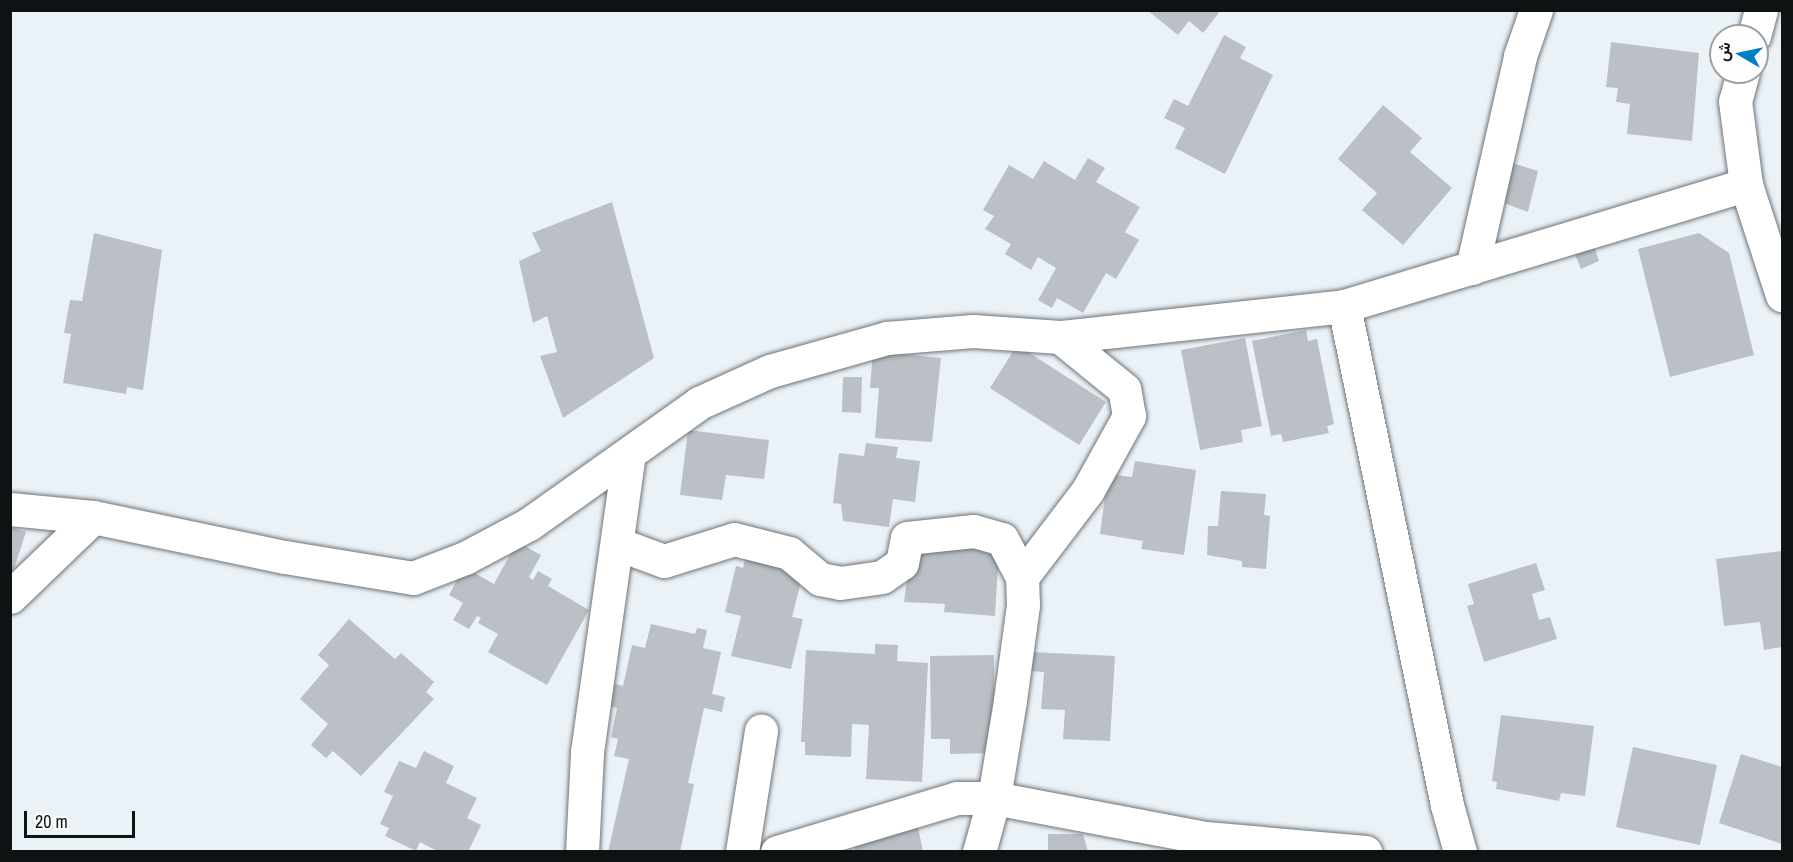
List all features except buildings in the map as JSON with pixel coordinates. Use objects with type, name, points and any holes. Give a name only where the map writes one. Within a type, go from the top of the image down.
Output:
[{"type":"street","points":[[1472,268],[1520,56],[1536,10]]},
{"type":"street","points":[[1740,84],[1736,101],[1746,186],[1782,295]]},
{"type":"street","points":[[10,508],[93,517],[285,557],[413,578],[465,558],[530,524],[699,403],[770,371],[887,338],[972,331],[1060,337],[1344,306],[1599,227],[1746,186]]},
{"type":"street","points":[[1344,306],[1447,805],[1460,852]]},
{"type":"street","points":[[1022,577],[1088,490],[1129,416],[1124,389],[1060,337]]},
{"type":"street","points":[[582,852],[587,752],[629,454]]},
{"type":"street","points":[[10,597],[93,517]]},
{"type":"street","points":[[618,544],[664,561],[734,539],[789,553],[820,579],[840,583],[882,578],[902,563],[907,538],[974,531],[1002,539],[1022,577],[1020,629],[994,798],[979,852]]},
{"type":"street","points":[[742,852],[761,730]]},
{"type":"street","points":[[777,852],[957,798],[994,798],[1206,838],[1365,852]]}]
